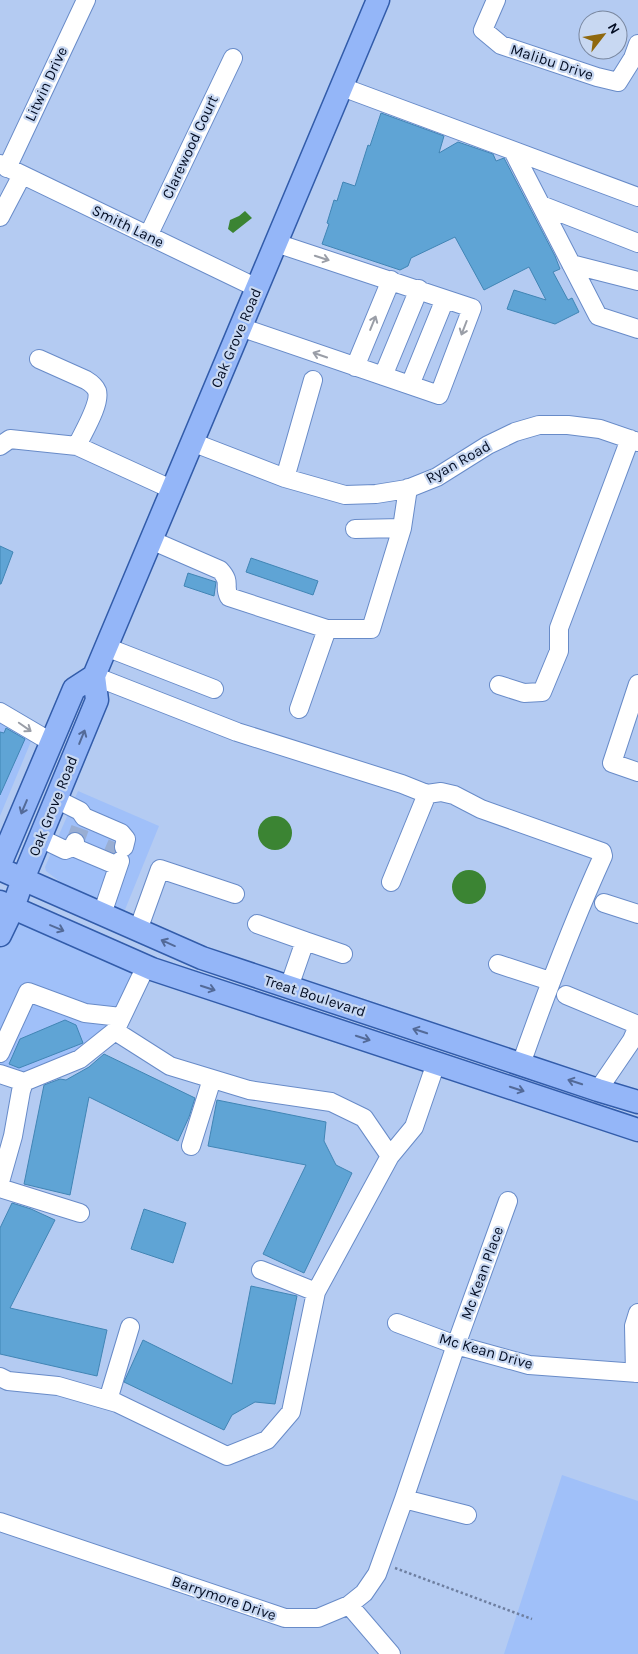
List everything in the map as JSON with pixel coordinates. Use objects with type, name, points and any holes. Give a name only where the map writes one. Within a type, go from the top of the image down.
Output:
[{"type":"main road","name":"Oak Grove Road","points":[[0,935],[6,905],[23,879],[97,700],[94,676],[378,0]]},
{"type":"main road","name":"Oak Grove Road","points":[[0,864],[74,689],[94,676]]},
{"type":"main road","name":"Treat Boulevard","points":[[0,870],[202,958],[638,1102]]},
{"type":"main road","name":"Treat Boulevard","points":[[6,905],[146,966],[638,1130]]},
{"type":"street","name":"Litwin Drive","points":[[0,217],[9,169],[86,0]]},
{"type":"street","name":"Malibu Drive","points":[[496,0],[483,30],[501,45],[597,77],[618,82],[633,58],[638,44]]},
{"type":"street","name":"Clarewood Court","points":[[148,236],[232,58]]},
{"type":"street","points":[[342,87],[638,197]]},
{"type":"street","points":[[513,151],[598,316],[636,324]]},
{"type":"street","name":"Smith Lane","points":[[9,169],[257,288]]},
{"type":"street","points":[[540,205],[638,243]]},
{"type":"street","points":[[240,327],[439,395],[472,308],[276,243]]},
{"type":"street","points":[[571,264],[638,281]]},
{"type":"street","points":[[355,367],[390,280]]},
{"type":"street","points":[[383,376],[419,290]]},
{"type":"street","points":[[410,386],[445,298]]},
{"type":"street","points":[[39,358],[86,380],[92,384],[97,392],[93,411],[77,446]]},
{"type":"street","points":[[285,478],[313,380]]},
{"type":"street","name":"Ryan Road","points":[[192,442],[285,478],[344,495],[376,494],[408,488],[437,477],[488,445],[515,432],[539,425],[568,424],[600,429],[634,440]]},
{"type":"street","points":[[0,446],[10,439],[77,446],[172,489]]},
{"type":"street","points":[[500,685],[524,693],[542,692],[559,652],[559,628],[634,440]]},
{"type":"street","points":[[150,540],[220,570],[228,583],[226,592],[229,597],[327,629],[370,629],[402,528],[408,488]]},
{"type":"street","points":[[355,529],[402,528]]},
{"type":"street","points":[[299,708],[327,629]]},
{"type":"street","points":[[106,647],[214,689]]},
{"type":"street","points":[[94,676],[237,732],[402,784],[427,794],[441,792],[454,795],[481,809],[602,852],[603,856],[550,981],[521,1064]]},
{"type":"street","points":[[638,684],[612,763],[638,772]]},
{"type":"street","points":[[0,712],[51,742]]},
{"type":"street","points":[[391,882],[427,794]]},
{"type":"street","points":[[56,799],[80,811],[83,835]]},
{"type":"street","points":[[40,838],[65,850],[83,835]]},
{"type":"street","points":[[83,835],[117,853]]},
{"type":"street","points":[[83,835],[117,853]]},
{"type":"street","points":[[102,914],[117,853]]},
{"type":"street","points":[[138,930],[160,869],[235,894]]},
{"type":"street","points":[[604,903],[638,914]]},
{"type":"street","points":[[257,924],[344,954]]},
{"type":"street","points":[[289,987],[305,941]]},
{"type":"street","points":[[498,964],[550,981]]},
{"type":"street","points":[[0,1074],[24,1082],[80,1059],[118,1024],[146,966]]},
{"type":"street","points":[[0,1053],[28,992],[118,1024],[170,1066],[249,1090],[331,1102],[364,1118],[390,1156]]},
{"type":"street","points":[[566,995],[638,1025],[632,1040],[598,1090]]},
{"type":"street","points":[[0,1377],[8,1381],[58,1386],[108,1400],[227,1456],[267,1440],[291,1412],[316,1292],[390,1156],[414,1127],[436,1063]]},
{"type":"street","points":[[191,1146],[212,1079]]},
{"type":"street","points":[[0,1182],[13,1136],[24,1082]]},
{"type":"street","points":[[0,1188],[80,1213]]},
{"type":"street","name":"Mc Kean Place","points":[[456,1344],[508,1201]]},
{"type":"street","points":[[262,1270],[316,1292]]},
{"type":"street","points":[[637,1373],[634,1326],[638,1313]]},
{"type":"street","name":"Mc Kean Drive","points":[[397,1323],[456,1344],[529,1365],[637,1373]]},
{"type":"street","points":[[108,1400],[130,1327]]},
{"type":"street","name":"Barrymore Drive","points":[[0,1522],[286,1618],[318,1618],[349,1605],[364,1593],[377,1574],[456,1344]]},
{"type":"street","points":[[404,1499],[467,1516]]},
{"type":"street","points":[[349,1605],[392,1654]]},
{"type":"path","points":[[381,1563],[532,1619]]},
{"type":"shaded area","points":[[245,211],[252,218],[233,233],[228,229],[230,220]]},
{"type":"shaded area","points":[[0,706],[37,727],[0,816]]},
{"type":"shaded area","points":[[78,791],[159,826],[120,922],[102,914],[46,871],[45,867]]},
{"type":"shaded area","points":[[275,816],[287,821],[292,833],[287,845],[275,850],[263,845],[258,833],[263,821]]},
{"type":"shaded area","points":[[469,870],[481,875],[486,887],[481,899],[469,904],[457,899],[452,887],[457,875]]},
{"type":"shaded area","points":[[13,908],[146,966],[115,1031],[34,1076],[0,1074],[0,935]]},
{"type":"shaded area","points":[[562,1475],[638,1501],[638,1654],[504,1654]]},
{"type":"building","points":[[381,113],[444,136],[439,153],[458,142],[493,154],[496,161],[504,158],[555,256],[560,269],[553,272],[568,300],[572,298],[579,312],[555,324],[507,309],[514,290],[546,300],[529,267],[484,290],[455,237],[411,258],[408,266],[400,270],[322,244],[334,200],[337,201],[343,182],[355,186],[368,145],[370,146]]},
{"type":"building","points":[[0,546],[13,552],[1,584],[0,584]]},
{"type":"building","points":[[251,558],[318,581],[313,595],[246,572]]},
{"type":"building","points":[[188,573],[216,582],[214,596],[184,586]]},
{"type":"building","points":[[6,728],[25,739],[0,795],[0,732],[4,733]]},
{"type":"building","points":[[65,1020],[76,1025],[83,1043],[19,1068],[9,1064],[20,1039]]},
{"type":"building","points":[[104,1054],[195,1098],[178,1141],[89,1097],[70,1195],[24,1184],[44,1085],[60,1079],[66,1080],[89,1067]]},
{"type":"building","points":[[217,1100],[326,1122],[324,1141],[336,1165],[352,1173],[304,1273],[263,1254],[306,1165],[208,1146]]},
{"type":"building","points":[[12,1203],[55,1220],[10,1308],[107,1330],[97,1376],[0,1354],[0,1228]]},
{"type":"building","points":[[144,1209],[186,1223],[173,1263],[131,1249]]},
{"type":"building","points":[[251,1286],[297,1296],[275,1404],[255,1402],[232,1415],[224,1430],[124,1382],[143,1340],[232,1384]]},
{"type":"tunnel","points":[[75,842],[80,828]]},
{"type":"tunnel","points":[[111,857],[117,843]]}]
